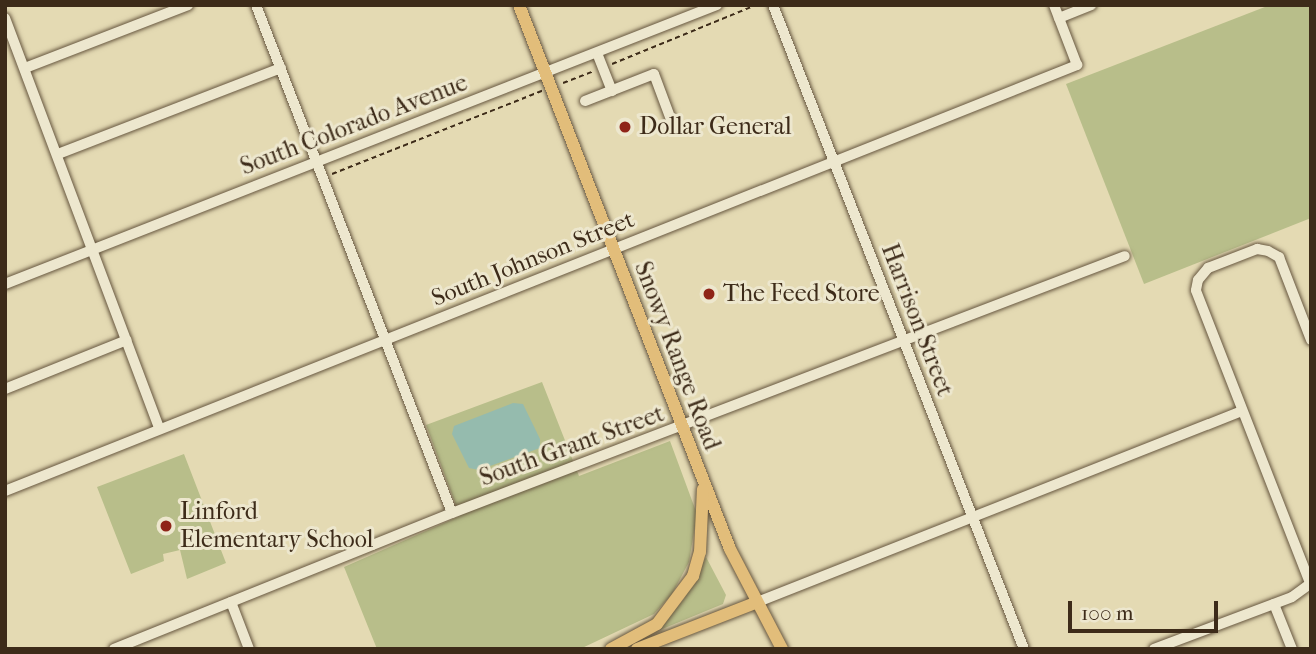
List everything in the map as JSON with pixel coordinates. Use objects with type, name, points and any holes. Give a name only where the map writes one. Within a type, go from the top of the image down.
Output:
[{"type":"main road","name":"Snowy Range Road","points":[[519,5],[703,482],[755,603],[782,649]]},
{"type":"main road","points":[[611,649],[657,624],[693,576],[699,552],[703,482]]},
{"type":"main road","points":[[638,649],[755,603]]},
{"type":"street","points":[[25,68],[188,5]]},
{"type":"street","points":[[256,5],[452,513]]},
{"type":"street","name":"South Colorado Avenue","points":[[5,284],[717,5]]},
{"type":"street","name":"Harrison Street","points":[[773,5],[971,519],[1024,649]]},
{"type":"street","points":[[1054,5],[1059,18],[1091,5]]},
{"type":"street","name":"South Johnson Street","points":[[5,491],[159,427],[387,340],[1077,65],[1059,18]]},
{"type":"street","points":[[5,19],[159,427]]},
{"type":"street","points":[[597,52],[612,91]]},
{"type":"street","points":[[58,154],[281,68]]},
{"type":"street","points":[[585,101],[654,74],[673,125]]},
{"type":"street","points":[[1154,649],[1274,604],[1310,583],[1196,290],[1208,268],[1257,249],[1279,257],[1311,340]]},
{"type":"street","name":"South Grant Street","points":[[114,649],[452,513],[1125,256]]},
{"type":"street","points":[[5,389],[127,340]]},
{"type":"street","points":[[755,603],[1242,411]]},
{"type":"street","points":[[231,602],[249,649]]},
{"type":"street","points":[[1274,604],[1292,649]]},
{"type":"path","points":[[565,82],[756,5]]},
{"type":"path","points":[[332,174],[533,94]]},
{"type":"green space","points":[[1270,5],[1311,5],[1311,218],[1144,284],[1066,84]]},
{"type":"green space","points":[[542,382],[579,476],[670,441],[697,514],[689,562],[672,594],[654,614],[580,649],[377,649],[344,567],[460,516],[426,425]]},
{"type":"green space","points":[[184,454],[226,563],[187,579],[180,550],[163,554],[164,561],[131,574],[97,487]]},
{"type":"green space","points":[[706,557],[726,595],[723,604],[655,632],[684,599]]},
{"type":"water","points":[[513,403],[523,404],[540,439],[540,448],[479,470],[469,468],[452,434],[454,426]]},
{"type":"place","name":"Dollar General","points":[[625,127]]},
{"type":"place","name":"The Feed Store","points":[[709,294]]},
{"type":"place","name":"Linford Elementary School","points":[[166,526]]}]
